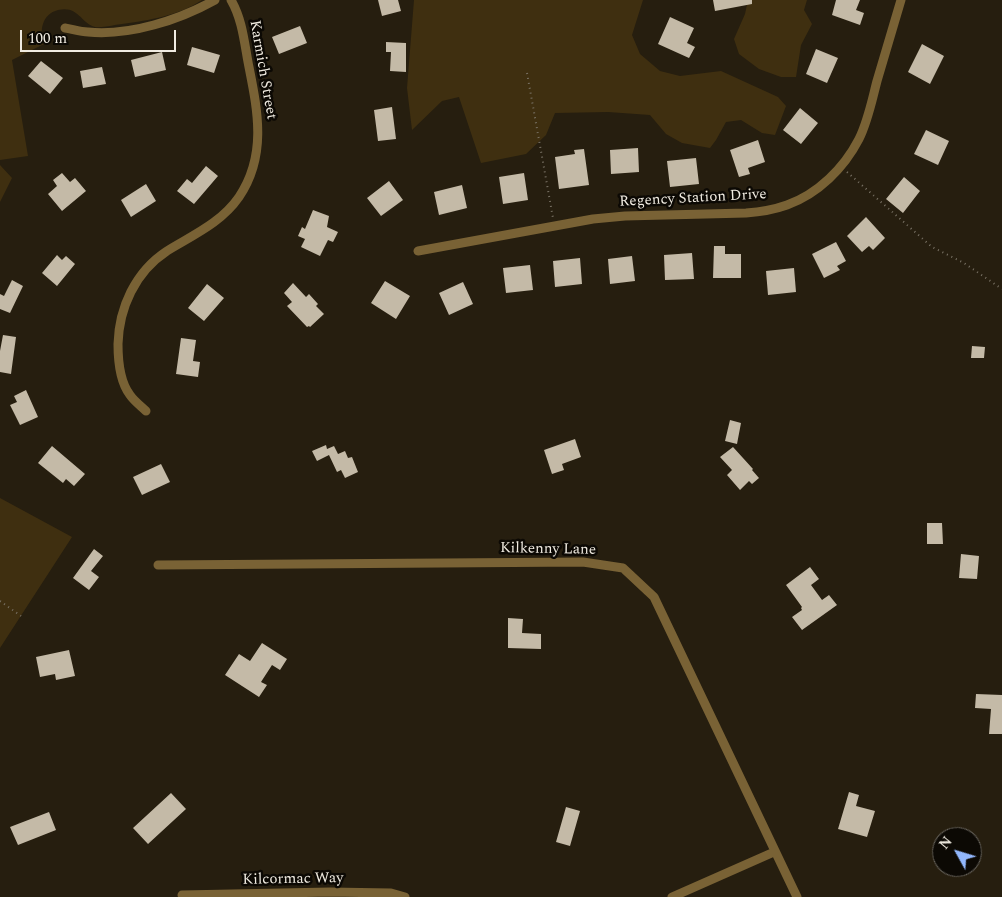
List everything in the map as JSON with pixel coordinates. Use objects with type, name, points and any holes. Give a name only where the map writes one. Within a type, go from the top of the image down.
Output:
[{"type":"street","points":[[65,28],[102,33],[150,26],[180,16],[215,0]]},
{"type":"street","name":"Karmich Street","points":[[146,411],[130,395],[123,381],[120,367],[118,332],[126,300],[139,278],[155,260],[205,229],[229,209],[249,179],[255,159],[258,135],[256,104],[243,34],[238,13],[232,0]]},
{"type":"street","name":"Regency Station Drive","points":[[418,251],[593,219],[625,216],[746,213],[780,207],[798,200],[828,180],[850,154],[863,130],[901,0]]},
{"type":"street","name":"Kilkenny Lane","points":[[158,565],[583,562],[623,568],[654,597],[796,897]]},
{"type":"street","points":[[672,897],[774,852]]},
{"type":"street","name":"Kilcormac Way","points":[[182,895],[330,892],[391,893],[405,897]]},
{"type":"path","points":[[527,73],[554,225]]},
{"type":"path","points":[[840,166],[932,248],[964,263],[1002,289]]},
{"type":"path","points":[[0,601],[21,616]]},
{"type":"shaded area","points":[[0,0],[202,0],[183,10],[164,16],[101,27],[90,25],[70,10],[58,10],[48,15],[42,29],[44,44],[12,60],[28,156],[0,160]]},
{"type":"shaded area","points":[[414,0],[643,0],[632,35],[640,54],[660,71],[680,76],[721,71],[778,97],[786,106],[775,135],[762,133],[741,120],[726,122],[710,148],[682,143],[666,134],[650,115],[608,112],[555,113],[546,135],[526,154],[481,163],[459,97],[442,101],[412,130],[407,88]]},
{"type":"shaded area","points":[[748,0],[807,0],[804,10],[812,24],[801,45],[796,77],[781,77],[759,69],[739,54],[734,39],[745,14]]},
{"type":"shaded area","points":[[0,165],[12,178],[0,202]]},
{"type":"shaded area","points":[[0,498],[72,537],[0,648]]},
{"type":"building","points":[[378,0],[398,0],[401,11],[382,16]]},
{"type":"building","points":[[713,0],[752,0],[752,4],[715,11]]},
{"type":"building","points":[[836,0],[860,0],[856,10],[864,13],[860,25],[832,15]]},
{"type":"building","points":[[670,17],[694,28],[687,43],[695,47],[689,58],[658,44]]},
{"type":"building","points":[[300,26],[307,43],[279,54],[272,37]]},
{"type":"building","points":[[386,42],[406,43],[406,72],[390,71],[391,52],[386,52]]},
{"type":"building","points":[[922,44],[944,56],[930,84],[908,72]]},
{"type":"building","points":[[192,47],[220,55],[214,73],[187,65]]},
{"type":"building","points":[[816,49],[838,58],[827,83],[806,74]]},
{"type":"building","points":[[162,52],[166,70],[135,77],[131,60]]},
{"type":"building","points":[[41,61],[63,78],[50,94],[28,76]]},
{"type":"building","points":[[102,67],[106,84],[83,88],[80,71]]},
{"type":"building","points":[[392,107],[396,139],[378,141],[374,110]]},
{"type":"building","points":[[800,108],[818,123],[801,144],[783,130]]},
{"type":"building","points":[[926,130],[949,141],[938,165],[914,154]]},
{"type":"building","points":[[758,140],[765,162],[748,168],[750,174],[739,177],[730,150]]},
{"type":"building","points":[[638,148],[639,172],[611,174],[610,150]]},
{"type":"building","points":[[584,149],[589,185],[559,189],[555,157],[575,154],[574,150]]},
{"type":"building","points":[[696,158],[699,184],[670,187],[667,161]]},
{"type":"building","points":[[206,166],[218,176],[194,204],[177,191],[187,179],[192,183]]},
{"type":"building","points":[[62,173],[70,182],[75,178],[86,191],[62,211],[48,194],[57,186],[53,180]]},
{"type":"building","points":[[524,173],[528,200],[503,204],[499,177]]},
{"type":"building","points":[[904,177],[920,191],[903,213],[886,199]]},
{"type":"building","points":[[389,181],[403,200],[381,216],[367,198]]},
{"type":"building","points":[[146,184],[156,201],[131,217],[121,200]]},
{"type":"building","points":[[462,185],[467,208],[439,215],[434,192]]},
{"type":"building","points":[[313,210],[329,216],[327,227],[338,232],[333,242],[328,240],[320,256],[301,247],[305,239],[298,236],[302,227],[305,229]]},
{"type":"building","points":[[866,217],[885,238],[873,250],[869,246],[862,252],[847,236]]},
{"type":"building","points":[[836,242],[846,261],[837,266],[840,270],[824,278],[812,254]]},
{"type":"building","points":[[714,246],[725,246],[725,254],[741,254],[741,278],[713,278]]},
{"type":"building","points":[[692,253],[694,279],[665,280],[664,255]]},
{"type":"building","points":[[57,255],[62,260],[66,256],[75,264],[57,286],[42,273]]},
{"type":"building","points":[[632,256],[635,281],[610,284],[608,259]]},
{"type":"building","points":[[580,258],[582,284],[555,287],[553,261]]},
{"type":"building","points":[[530,265],[533,290],[506,293],[503,268]]},
{"type":"building","points":[[794,268],[796,292],[768,295],[766,271]]},
{"type":"building","points":[[12,280],[23,286],[10,313],[0,309],[0,294],[4,296]]},
{"type":"building","points":[[385,281],[410,296],[396,319],[371,303]]},
{"type":"building","points":[[463,282],[473,304],[449,315],[439,293]]},
{"type":"building","points":[[293,283],[306,297],[309,294],[318,304],[316,306],[324,314],[310,327],[307,327],[287,306],[292,302],[284,293]]},
{"type":"building","points":[[207,284],[224,298],[204,321],[188,308]]},
{"type":"building","points":[[3,335],[16,337],[11,374],[0,372],[0,351]]},
{"type":"building","points":[[181,338],[196,340],[193,361],[200,362],[198,377],[176,374]]},
{"type":"building","points":[[972,346],[985,347],[984,358],[971,358]]},
{"type":"building","points":[[26,390],[38,417],[20,425],[10,405],[17,402],[14,396]]},
{"type":"building","points":[[730,420],[741,423],[737,444],[725,441]]},
{"type":"building","points":[[575,439],[581,457],[562,464],[564,470],[552,474],[544,450]]},
{"type":"building","points":[[326,445],[327,449],[334,446],[338,454],[345,451],[348,458],[352,457],[358,472],[345,478],[341,470],[337,472],[329,455],[317,461],[312,451]]},
{"type":"building","points":[[52,446],[85,474],[74,486],[66,479],[63,483],[38,463]]},
{"type":"building","points":[[733,447],[759,478],[752,484],[749,481],[740,490],[727,475],[732,470],[720,457]]},
{"type":"building","points":[[161,464],[170,482],[142,495],[133,477]]},
{"type":"building","points":[[927,523],[942,523],[943,544],[927,544]]},
{"type":"building","points":[[94,549],[103,556],[91,571],[99,577],[89,590],[73,578]]},
{"type":"building","points":[[961,554],[979,556],[977,579],[959,578]]},
{"type":"building","points":[[810,567],[819,579],[811,585],[822,600],[829,595],[837,605],[802,630],[792,617],[802,610],[802,607],[786,585]]},
{"type":"building","points":[[508,618],[523,619],[522,633],[541,634],[541,649],[508,648]]},
{"type":"building","points":[[262,643],[287,659],[280,670],[272,665],[261,682],[267,685],[259,697],[225,675],[239,654],[250,661]]},
{"type":"building","points":[[69,650],[75,676],[56,680],[55,674],[40,677],[36,657]]},
{"type":"building","points":[[976,694],[1002,695],[1002,734],[989,734],[991,709],[975,708]]},
{"type":"building","points":[[849,792],[859,795],[856,806],[875,811],[867,837],[838,829]]},
{"type":"building","points":[[171,793],[186,809],[148,844],[133,828]]},
{"type":"building","points":[[566,807],[580,811],[570,846],[556,842]]},
{"type":"building","points":[[49,812],[56,830],[18,845],[10,827]]}]
